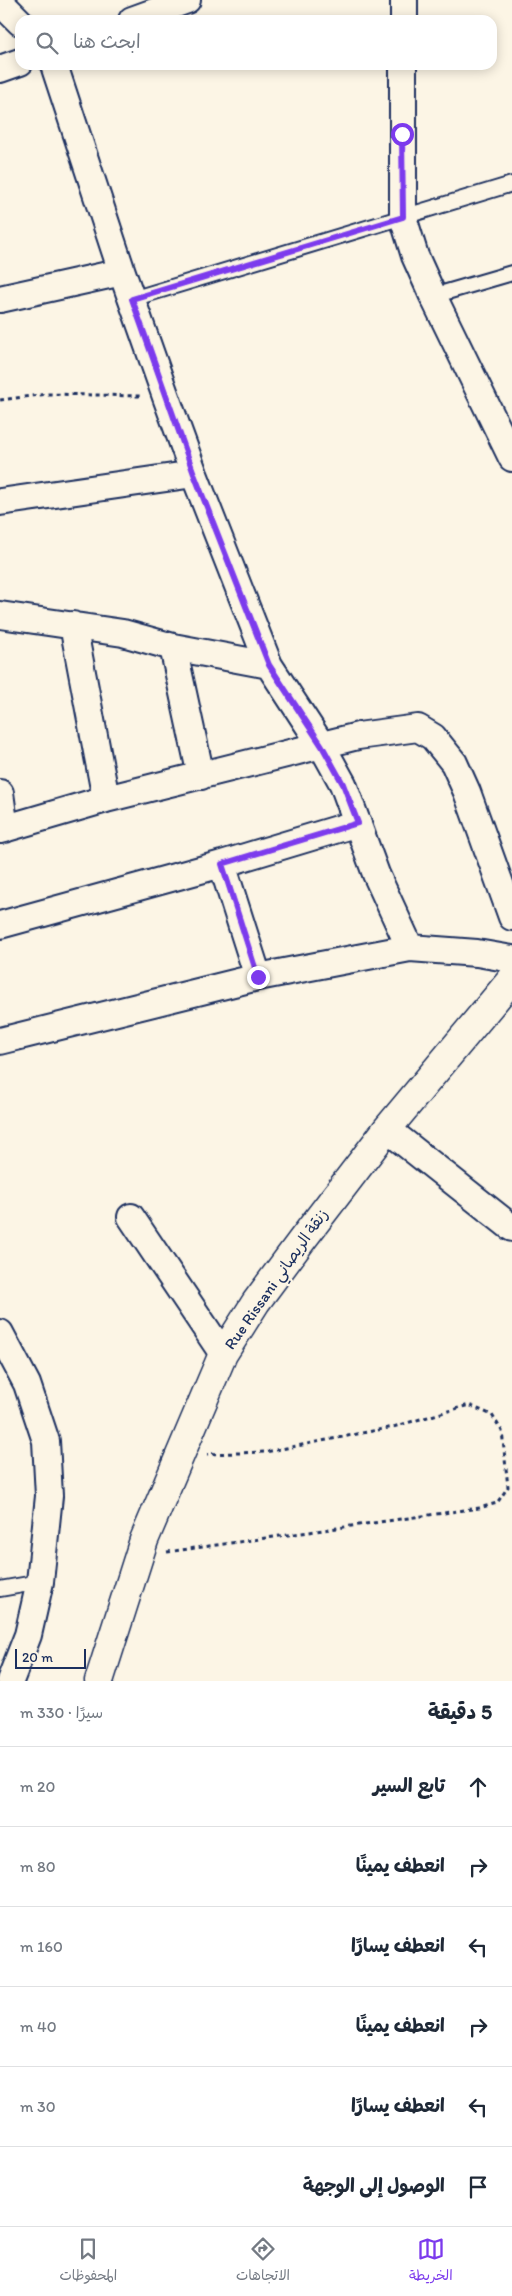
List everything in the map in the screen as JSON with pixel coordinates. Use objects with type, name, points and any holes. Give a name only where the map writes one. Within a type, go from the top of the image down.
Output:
[{"type":"main road","name":"Rue Rissani زنقة الريصاني","points":[[99,1681],[144,1540],[182,1455],[223,1354],[273,1279],[387,1129],[512,979]]},
{"type":"street","points":[[404,0],[404,15]]},
{"type":"street","points":[[0,2],[15,17]]},
{"type":"street","points":[[143,15],[170,2]]},
{"type":"street","points":[[0,69],[15,64]]},
{"type":"street","points":[[56,70],[122,272],[166,397],[269,665],[322,746],[343,784],[376,874],[410,948]]},
{"type":"street","points":[[403,70],[403,217],[415,256],[433,296],[512,458]]},
{"type":"street","points":[[0,299],[122,272]]},
{"type":"street","points":[[0,502],[194,474]]},
{"type":"street","points":[[0,615],[123,633],[173,647],[269,665]]},
{"type":"street","points":[[73,625],[106,799]]},
{"type":"street","points":[[173,647],[201,776]]},
{"type":"street","points":[[0,793],[2,829],[106,799],[358,736],[418,728],[433,737],[454,763],[467,792],[512,917]]},
{"type":"street","points":[[0,925],[222,864],[358,823]]},
{"type":"street","points":[[222,864],[258,977]]},
{"type":"street","points":[[0,1041],[258,977],[410,948],[477,953],[512,959]]},
{"type":"street","points":[[387,1129],[512,1228]]},
{"type":"street","points":[[131,1217],[223,1354]]},
{"type":"street","points":[[0,1333],[26,1384],[46,1441],[49,1496],[40,1582],[28,1635],[10,1681]]},
{"type":"lane","points":[[132,299],[512,184]]},
{"type":"lane","points":[[433,296],[512,273]]},
{"type":"lane","points":[[0,1589],[40,1582]]},
{"type":"path","points":[[0,400],[48,394],[166,397]]},
{"type":"path","points":[[139,1556],[479,1508],[497,1503],[508,1487],[502,1431],[492,1415],[470,1405],[392,1427],[266,1452],[182,1455]]},
{"type":"route","points":[[258,977],[222,864],[358,823],[343,784],[322,746],[269,665],[194,474],[132,299],[403,217],[402,134]]}]
